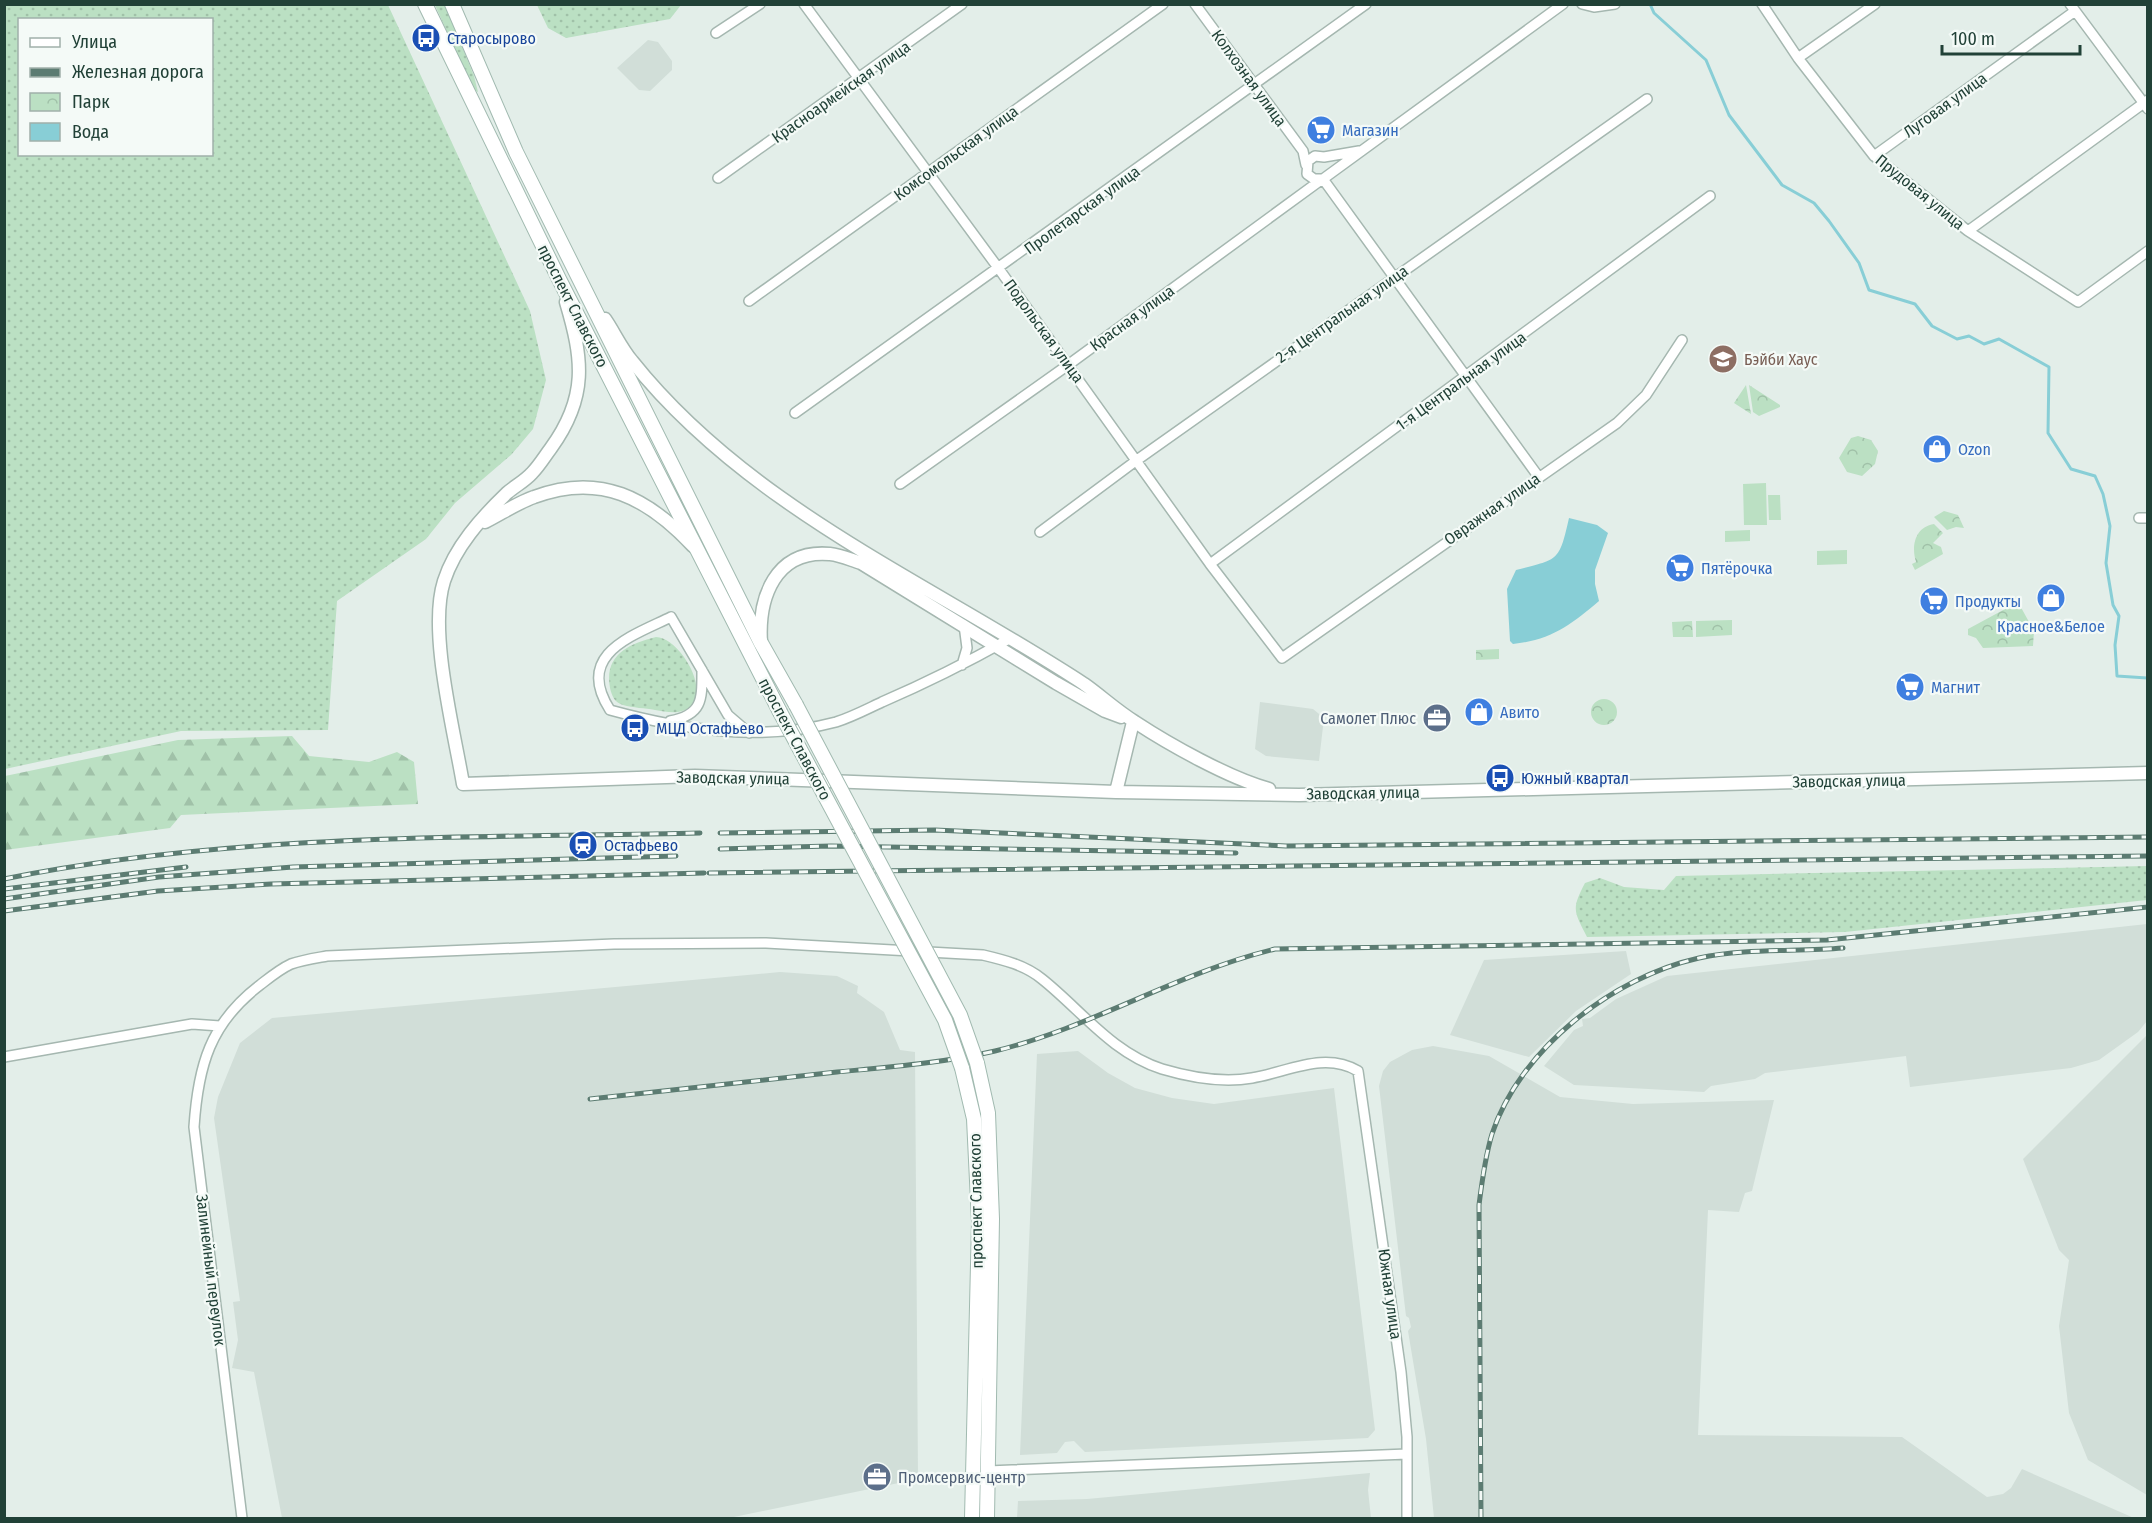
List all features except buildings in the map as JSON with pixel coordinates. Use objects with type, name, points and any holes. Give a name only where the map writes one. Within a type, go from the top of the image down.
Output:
[{"type":"main road","name":"проспект Славского","points":[[425,4],[559,279],[780,712],[945,1020],[962,1068],[974,1119],[979,1222],[972,1518]]},
{"type":"main road","name":"проспект Славского","points":[[452,4],[516,152],[761,642],[960,1015],[977,1063],[988,1113],[992,1219],[987,1518]]},
{"type":"street","points":[[716,33],[760,4]]},
{"type":"street","name":"Подольская улица","points":[[804,4],[858,81],[999,269],[1137,459],[1210,564],[1282,658]]},
{"type":"street","name":"Красноармейская улица","points":[[718,178],[858,81],[962,4]]},
{"type":"street","name":"Комсомольская улица","points":[[749,301],[1163,4]]},
{"type":"street","name":"Колхозная улица","points":[[1195,4],[1253,86],[1303,151],[1310,177]]},
{"type":"street","name":"Пролетарская улица","points":[[795,412],[999,269],[1366,4]]},
{"type":"street","name":"Красная улица","points":[[900,484],[1068,365],[1563,4]]},
{"type":"street","points":[[1582,4],[1594,7],[1615,4]]},
{"type":"street","name":"Прудовая улица","points":[[1762,4],[1798,58],[1874,156],[1968,231],[2146,104]]},
{"type":"street","points":[[1798,58],[1875,4]]},
{"type":"street","points":[[2073,8],[2146,104]]},
{"type":"street","name":"Луговая улица","points":[[1874,156],[2073,8]]},
{"type":"street","name":"2-я Центральная улица","points":[[1040,532],[1137,459],[1647,99]]},
{"type":"street","name":"Колхозная улица","points":[[1303,151],[1320,156]]},
{"type":"street","name":"Красная улица","points":[[1320,156],[1359,151]]},
{"type":"street","points":[[1306,165],[1320,156],[1330,164],[1324,178]]},
{"type":"street","points":[[1304,191],[1310,177],[1324,178]]},
{"type":"street","points":[[1324,178],[1465,378],[1538,476]]},
{"type":"street","name":"1-я Центральная улица","points":[[1210,564],[1710,196]]},
{"type":"street","points":[[1968,231],[2078,302],[2148,251]]},
{"type":"street","points":[[576,272],[630,359],[671,406],[724,453],[799,510],[886,566],[1084,684],[1133,722]]},
{"type":"street","points":[[476,526],[507,493],[532,473],[567,425],[576,401],[580,371],[578,342],[559,279]]},
{"type":"street","name":"Овражная улица","points":[[1282,658],[1630,412],[1654,385],[1682,340]]},
{"type":"street","points":[[476,526],[532,497],[558,489],[587,487],[630,496],[648,505],[670,522],[701,555]]},
{"type":"street","name":"Заводская улица","points":[[476,526],[459,548],[448,569],[439,606],[440,640],[463,784],[579,778],[757,778],[1116,792],[1299,795],[2148,773]]},
{"type":"street","points":[[761,642],[759,618],[763,602],[774,578],[788,565],[820,555],[838,556],[861,563],[1105,711],[1133,722],[1246,782],[1274,791],[1299,795]]},
{"type":"street","points":[[749,733],[728,715],[671,616],[614,644],[606,654],[600,684],[603,699],[610,710],[664,722],[749,733],[784,732],[839,721],[962,664],[1009,639]]},
{"type":"street","points":[[962,664],[967,648],[964,625]]},
{"type":"street","points":[[664,722],[686,716],[696,710],[701,701],[702,670]]},
{"type":"street","points":[[1116,792],[1133,722]]},
{"type":"street","name":"Залинейный переулок","points":[[242,1518],[194,1127],[196,1089],[205,1059],[220,1026],[245,996],[292,964],[327,956],[614,944],[766,943],[983,955],[1016,964],[1041,978],[1098,1032],[1133,1055],[1161,1069],[1224,1079],[1252,1078],[1289,1068],[1328,1062],[1347,1065],[1358,1071]]},
{"type":"street","points":[[4,1057],[192,1024],[220,1026]]},
{"type":"street","name":"Южная улица","points":[[1358,1071],[1401,1372],[1407,1454],[1407,1518]]},
{"type":"street","points":[[988,1471],[1407,1454]]},
{"type":"shaded area","points":[[648,40],[658,42],[672,61],[672,70],[650,91],[639,90],[617,68]]},
{"type":"shaded area","points":[[1260,702],[1313,709],[1324,718],[1319,761],[1266,756],[1255,749]]},
{"type":"shaded area","points":[[2147,924],[2147,1021],[2138,1032],[2099,1060],[2071,1068],[1910,1087],[1906,1056],[1765,1073],[1755,1079],[1711,1086],[1704,1092],[1574,1085],[1544,1066],[1574,1030],[1583,1026],[1582,1019],[1590,1018],[1616,999],[1667,976]]},
{"type":"shaded area","points":[[1626,951],[1631,974],[1576,1011],[1529,1057],[1450,1035],[1484,960]]},
{"type":"shaded area","points":[[780,972],[837,976],[858,986],[857,993],[884,1012],[900,1050],[915,1052],[918,1479],[729,1518],[282,1518],[254,1372],[232,1368],[238,1340],[233,1302],[240,1301],[214,1118],[218,1097],[240,1043],[272,1018]]},
{"type":"shaded area","points":[[2147,1035],[2147,1495],[2088,1460],[2069,1413],[2059,1326],[2069,1260],[2059,1250],[2023,1159]]},
{"type":"shaded area","points":[[1433,1046],[1489,1056],[1560,1097],[1633,1104],[1774,1100],[1752,1191],[1745,1193],[1739,1212],[1708,1210],[1698,1435],[1902,1437],[1987,1497],[2003,1494],[2011,1488],[2022,1469],[2134,1518],[1434,1518],[1426,1439],[1408,1331],[1411,1327],[1409,1318],[1406,1316],[1379,1086],[1383,1071],[1390,1062],[1412,1050]]},
{"type":"shaded area","points":[[1078,1051],[1108,1073],[1135,1088],[1172,1098],[1214,1104],[1334,1088],[1375,1430],[1368,1438],[1085,1452],[1074,1441],[1065,1442],[1057,1453],[1020,1455],[1037,1054]]},
{"type":"shaded area","points":[[1370,1473],[1368,1490],[1371,1518],[1017,1518],[1018,1501],[1087,1499]]},
{"type":"green space","points":[[4,5],[388,5],[530,311],[546,380],[533,429],[511,455],[455,503],[426,539],[337,601],[328,730],[181,731],[5,769]]},
{"type":"green space","points":[[435,5],[445,5],[474,76],[478,92],[473,89]]},
{"type":"green space","points":[[537,5],[681,5],[670,19],[566,38],[548,28]]},
{"type":"green space","points":[[1746,385],[1751,414],[1734,403]]},
{"type":"green space","points":[[1749,385],[1780,407],[1759,416],[1753,412]]},
{"type":"green space","points":[[1858,436],[1871,440],[1878,451],[1875,464],[1862,476],[1847,472],[1839,458],[1851,438]]},
{"type":"green space","points":[[1766,483],[1767,525],[1744,525],[1743,484]]},
{"type":"green space","points":[[1768,495],[1780,495],[1781,520],[1769,520]]},
{"type":"green space","points":[[1944,511],[1958,515],[1964,528],[1956,527],[1947,530],[1934,517]]},
{"type":"green space","points":[[1934,524],[1943,533],[1933,543],[1941,547],[1943,554],[1915,570],[1912,564],[1916,562],[1914,544],[1916,538],[1922,529]]},
{"type":"green space","points":[[1750,530],[1750,541],[1725,542],[1725,531]]},
{"type":"green space","points":[[1847,550],[1847,564],[1817,565],[1817,551]]},
{"type":"green space","points":[[2018,602],[2034,631],[2033,646],[1983,648],[1976,638],[1968,635],[1968,629]]},
{"type":"green space","points":[[1732,620],[1732,635],[1696,637],[1696,621]]},
{"type":"green space","points":[[1692,621],[1693,637],[1673,637],[1672,622]]},
{"type":"green space","points":[[656,637],[666,640],[676,648],[692,671],[696,683],[696,695],[692,705],[682,711],[668,712],[627,706],[617,702],[612,694],[609,677],[615,659],[636,643]]},
{"type":"green space","points":[[1499,649],[1499,659],[1476,660],[1476,650]]},
{"type":"green space","points":[[1604,699],[1613,703],[1617,712],[1613,721],[1604,725],[1595,721],[1591,712],[1595,703]]},
{"type":"green space","points":[[292,736],[309,756],[369,762],[397,752],[414,762],[418,804],[181,815],[170,828],[5,850],[5,776],[178,740]]},
{"type":"green space","points":[[2147,866],[2147,900],[1845,932],[1587,937],[1576,910],[1585,883],[1600,878],[1624,887],[1664,890],[1676,876]]},
{"type":"water","points":[[1569,518],[1597,525],[1608,533],[1595,570],[1599,601],[1550,635],[1513,644],[1510,641],[1507,589],[1516,570],[1541,563],[1555,556],[1563,543]]},
{"type":"waterway","points":[[1650,4],[1654,13],[1706,60],[1729,115],[1782,185],[1814,203],[1829,221],[1859,263],[1869,290],[1915,304],[1932,326],[1957,339],[1969,336],[1984,344],[1999,339],[2049,367],[2048,433],[2071,469],[2095,476],[2103,494],[2110,526],[2106,563],[2113,605],[2119,616],[2115,645],[2117,676],[2147,678]]},
{"type":"railway","points":[[720,833],[935,830],[1286,846],[2148,837]]},
{"type":"railway","points":[[4,879],[90,864],[176,853],[264,846],[438,838],[700,833]]},
{"type":"railway","points":[[720,849],[831,846],[1236,853]]},
{"type":"railway","points":[[4,899],[159,877],[293,867],[676,856]]},
{"type":"railway","points":[[709,873],[2148,856]]},
{"type":"railway","points":[[4,889],[186,867]]},
{"type":"railway","points":[[4,911],[158,891],[271,884],[704,873]]},
{"type":"railway","points":[[590,1099],[916,1064],[995,1051],[1066,1028],[1203,972],[1275,949],[1827,940],[2148,907]]},
{"type":"railway","points":[[1481,1518],[1479,1205],[1492,1134],[1505,1103],[1524,1073],[1547,1046],[1574,1021],[1603,1000],[1634,982],[1667,968],[1716,955],[1752,951],[1843,948]]},
{"type":"place","name":"Старосырово","points":[[426,38]]},
{"type":"place","name":"Магазин","points":[[1321,130]]},
{"type":"place","name":"Бэйби Хаус","points":[[1723,359]]},
{"type":"place","name":"Ozon","points":[[1937,449]]},
{"type":"place","name":"Пятёрочка","points":[[1680,568]]},
{"type":"place","name":"Красное&Белое","points":[[2051,598]]},
{"type":"place","name":"Продукты","points":[[1934,601]]},
{"type":"place","name":"Магнит","points":[[1910,687]]},
{"type":"place","name":"Авито","points":[[1479,712]]},
{"type":"place","name":"Самолет Плюс","points":[[1437,718]]},
{"type":"place","name":"МЦД Остафьево","points":[[635,728]]},
{"type":"place","name":"Южный квартал","points":[[1500,778]]},
{"type":"place","name":"Остафьево","points":[[583,845]]},
{"type":"place","name":"Промсервис-центр","points":[[877,1477]]}]
